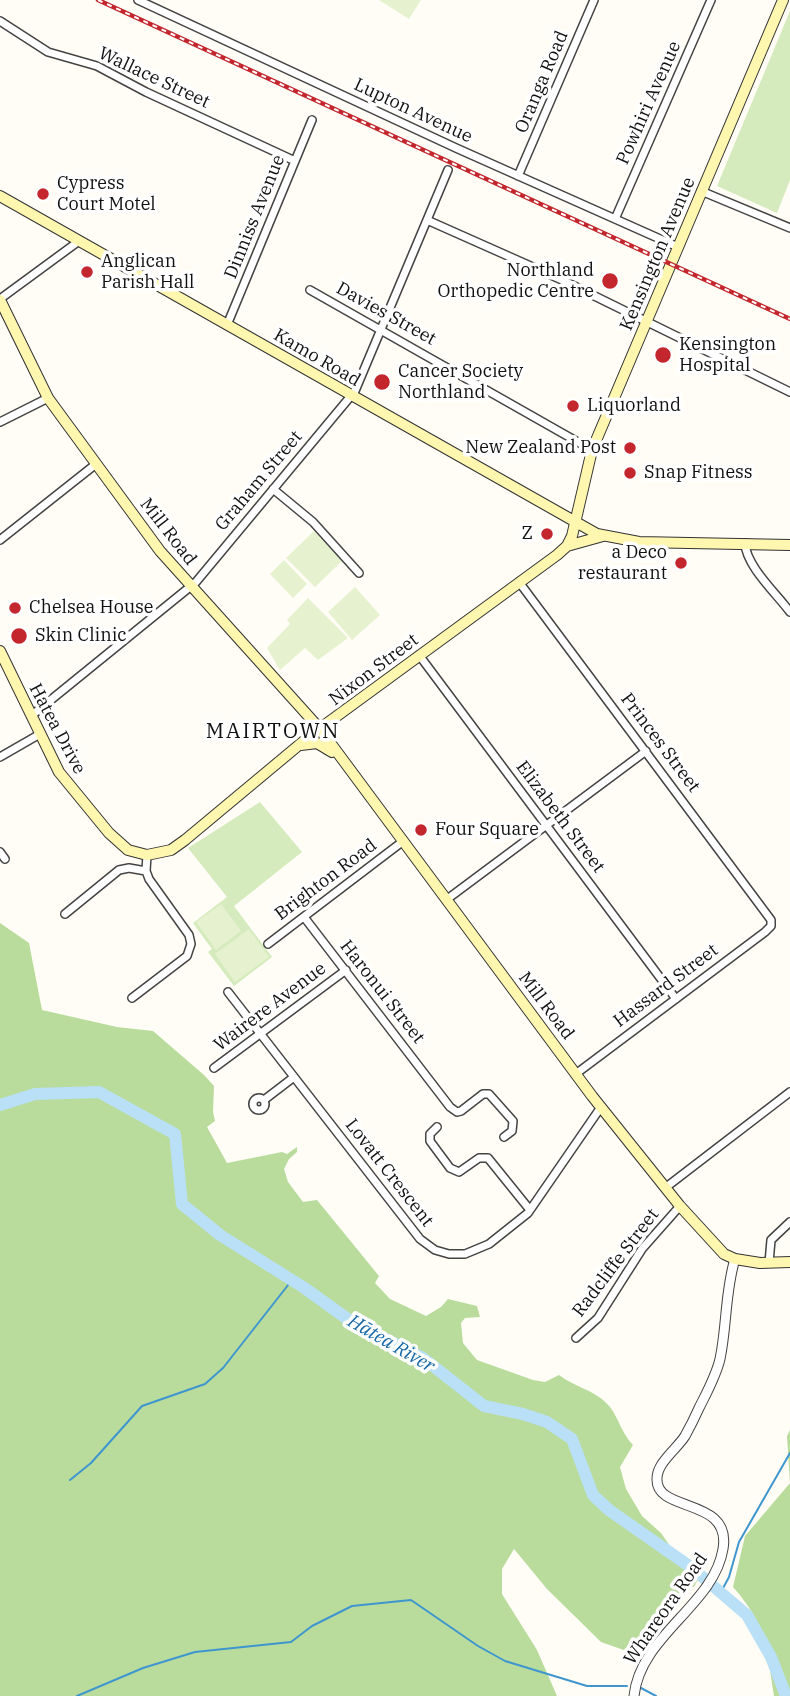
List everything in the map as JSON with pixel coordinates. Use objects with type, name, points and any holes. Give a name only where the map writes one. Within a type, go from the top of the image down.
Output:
[{"type":"main road","name":"Kensington Avenue","points":[[576,523],[581,489],[592,450],[783,0]]},
{"type":"main road","name":"Kamo Road","points":[[0,197],[603,537],[639,542],[790,545]]},
{"type":"main road","name":"Mill Road","points":[[0,300],[48,398],[160,551],[320,729],[601,1107],[680,1206],[720,1251],[735,1259]]},
{"type":"main road","points":[[567,546],[576,523]]},
{"type":"main road","points":[[567,546],[603,537]]},
{"type":"main road","name":"Nixon Street","points":[[147,855],[171,850],[185,841],[320,729],[567,546]]},
{"type":"main road","name":"Hatea Drive","points":[[0,651],[63,779],[109,833],[128,850],[147,855]]},
{"type":"main road","name":"Mill Road","points":[[299,746],[321,745],[343,761]]},
{"type":"main road","points":[[735,1259],[769,1263],[790,1262]]},
{"type":"street","name":"Lupton Avenue","points":[[138,0],[678,247]]},
{"type":"street","name":"Oranga Road","points":[[518,176],[594,0]]},
{"type":"street","name":"Powhiri Avenue","points":[[615,219],[711,0]]},
{"type":"street","name":"Wallace Street","points":[[0,21],[48,51],[97,66],[146,92],[295,161]]},
{"type":"street","name":"Dinniss Avenue","points":[[227,325],[312,120]]},
{"type":"street","name":"Graham Street","points":[[31,716],[191,586],[351,395],[382,330],[448,170]]},
{"type":"street","points":[[701,191],[790,228]]},
{"type":"street","points":[[427,220],[562,280],[790,391]]},
{"type":"street","points":[[0,300],[79,241]]},
{"type":"street","name":"Davies Street","points":[[310,289],[592,450]]},
{"type":"street","points":[[0,422],[48,398]]},
{"type":"street","points":[[0,540],[96,464]]},
{"type":"street","points":[[273,489],[313,522],[359,573]]},
{"type":"street","points":[[745,543],[751,562],[790,612]]},
{"type":"street","name":"Princes Street","points":[[519,582],[768,914],[771,923]]},
{"type":"street","name":"Elizabeth Street","points":[[419,655],[676,999]]},
{"type":"street","points":[[0,757],[40,734]]},
{"type":"street","points":[[446,900],[646,751]]},
{"type":"street","name":"Brighton Road","points":[[268,944],[402,842]]},
{"type":"street","points":[[132,998],[187,956],[191,944],[189,935],[154,888],[146,871],[147,855]]},
{"type":"street","points":[[65,914],[119,870],[129,868],[146,871]]},
{"type":"street","name":"Haronui Street","points":[[304,917],[450,1107],[457,1112],[483,1094],[493,1096],[513,1121],[512,1131],[505,1136]]},
{"type":"street","name":"Hassard Street","points":[[577,1073],[765,932],[771,923]]},
{"type":"street","name":"Wairere Avenue","points":[[214,1068],[345,970]]},
{"type":"street","name":"Lovatt Crescent","points":[[228,992],[420,1240],[429,1247],[449,1254],[473,1252],[489,1244],[519,1221],[530,1210],[601,1107]]},
{"type":"street","points":[[264,1100],[294,1077]]},
{"type":"street","points":[[665,1188],[790,1092]]},
{"type":"street","points":[[437,1127],[430,1134],[430,1141],[450,1168],[459,1172],[479,1158],[488,1158],[530,1210]]},
{"type":"street","name":"Radcliffe Street","points":[[576,1338],[598,1318],[642,1249],[680,1206]]},
{"type":"street","points":[[769,1263],[771,1240],[790,1222]]},
{"type":"street","name":"Whareora Road","points":[[634,1696],[637,1676],[646,1660],[698,1596],[714,1573],[723,1550],[724,1539],[720,1525],[709,1514],[665,1494],[659,1488],[656,1478],[660,1467],[686,1435],[718,1366],[735,1259]]},
{"type":"green space","points":[[379,0],[421,0],[409,19]]},
{"type":"green space","points":[[790,11],[790,180],[777,213],[717,186]]},
{"type":"green space","points":[[314,531],[342,561],[315,587],[286,558]]},
{"type":"green space","points":[[284,560],[307,584],[293,598],[270,574]]},
{"type":"green space","points":[[355,587],[380,615],[352,640],[328,612]]},
{"type":"green space","points":[[308,598],[348,638],[318,660],[305,648],[280,670],[267,648],[290,624],[287,620]]},
{"type":"green space","points":[[260,802],[302,852],[234,906],[272,957],[234,986],[208,952],[212,949],[193,923],[227,897],[188,848]]},
{"type":"green space","points":[[221,904],[241,931],[216,950],[196,922]]},
{"type":"green space","points":[[0,923],[29,943],[42,1010],[117,1027],[153,1031],[204,1075],[214,1086],[215,1121],[207,1127],[227,1163],[282,1152],[287,1154],[297,1147],[297,1152],[289,1159],[284,1169],[288,1182],[303,1202],[317,1200],[379,1276],[375,1283],[390,1299],[426,1316],[448,1299],[477,1306],[480,1317],[465,1318],[461,1323],[463,1343],[477,1360],[533,1380],[545,1382],[559,1375],[599,1397],[610,1407],[633,1445],[620,1467],[626,1489],[642,1516],[661,1533],[670,1546],[704,1568],[694,1587],[684,1587],[635,1654],[601,1642],[547,1589],[514,1549],[502,1569],[502,1594],[537,1650],[557,1696],[0,1696]]},
{"type":"green space","points":[[249,929],[269,957],[235,982],[215,954]]},
{"type":"green space","points":[[790,1430],[790,1483],[787,1436]]},
{"type":"green space","points":[[790,1483],[790,1696],[774,1696],[767,1651],[759,1626],[733,1587],[745,1536]]},
{"type":"waterway","name":"Hātea River","points":[[0,1105],[35,1094],[99,1092],[175,1134],[182,1204],[220,1235],[303,1287],[349,1320],[423,1358],[484,1406],[547,1422],[572,1439],[593,1495],[609,1510],[692,1568],[747,1615],[771,1657],[786,1696]]},
{"type":"waterway","points":[[70,1480],[91,1463],[142,1406],[205,1384],[223,1368],[292,1280]]},
{"type":"waterway","points":[[721,1592],[729,1577],[739,1542],[790,1453]]},
{"type":"waterway","points":[[77,1696],[143,1668],[195,1652],[291,1642],[312,1626],[352,1606],[411,1600],[478,1646],[505,1661],[587,1686],[627,1686]]},
{"type":"waterway","points":[[641,1688],[656,1696]]},
{"type":"railway","points":[[98,0],[790,319]]},
{"type":"place","name":"Cypress Court Motel","points":[[43,194]]},
{"type":"place","name":"Anglican Parish Hall","points":[[87,272]]},
{"type":"place","name":"Northland Orthopedic Centre","points":[[610,281]]},
{"type":"place","name":"Kensington Hospital","points":[[663,355]]},
{"type":"place","name":"Cancer Society Northland","points":[[382,382]]},
{"type":"place","name":"Liquorland","points":[[573,406]]},
{"type":"place","name":"New Zealand Post","points":[[630,448]]},
{"type":"place","name":"Snap Fitness","points":[[630,473]]},
{"type":"place","name":"Z","points":[[547,534]]},
{"type":"place","name":"a Deco restaurant","points":[[681,563]]},
{"type":"place","name":"Chelsea House","points":[[15,608]]},
{"type":"place","name":"Skin Clinic","points":[[19,636]]},
{"type":"place","name":"Four Square","points":[[421,830]]},
{"type":"district","name":"MAIRTOWN","points":[[273,732]]}]
